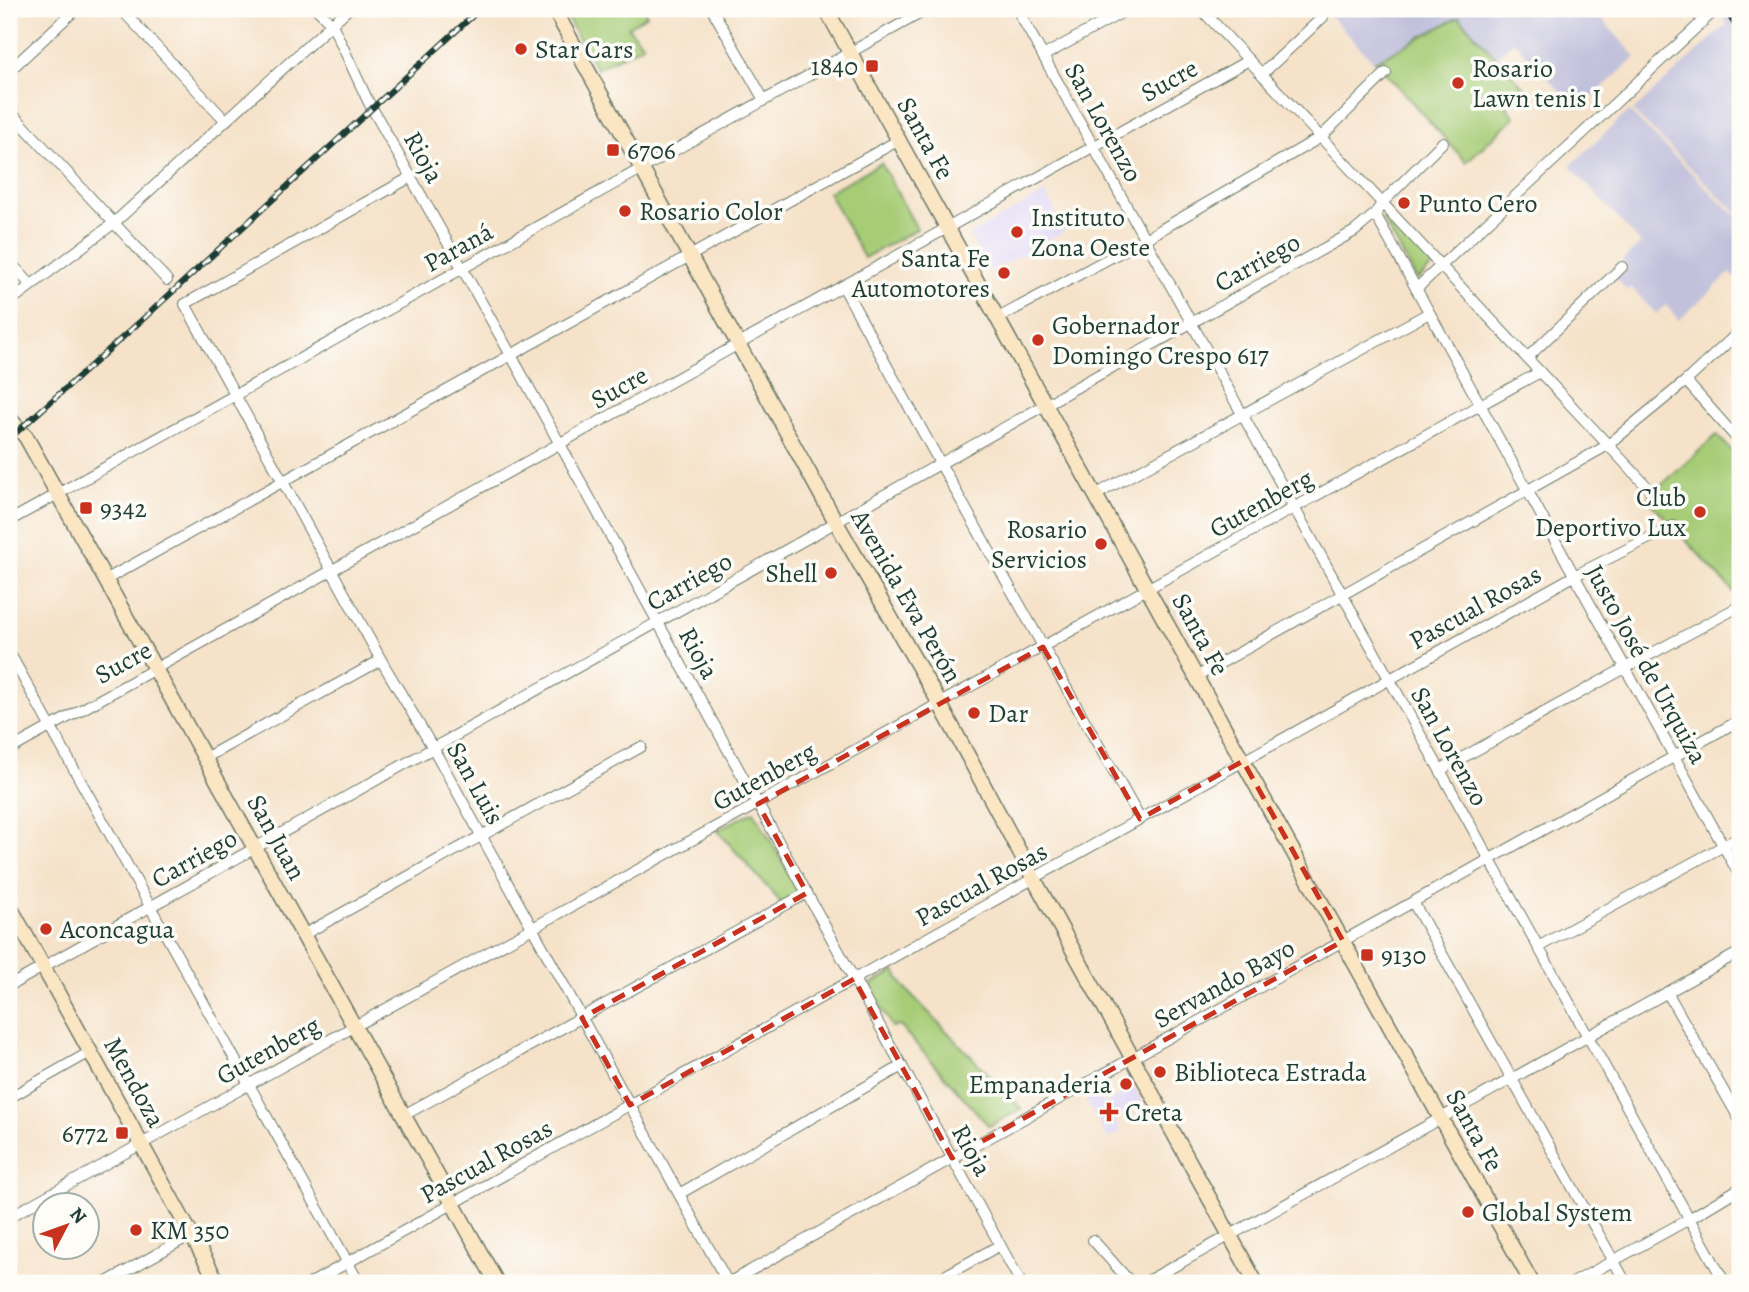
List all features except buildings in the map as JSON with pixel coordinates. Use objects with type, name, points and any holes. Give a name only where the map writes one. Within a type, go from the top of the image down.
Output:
[{"type":"main road","name":"Avenida Eva Perón","points":[[554,9],[836,522],[940,704],[1256,1283]]},
{"type":"main road","name":"Santa Fe","points":[[826,9],[1532,1283]]},
{"type":"main road","name":"San Juan","points":[[9,418],[26,437],[498,1283]]},
{"type":"main road","name":"Mendoza","points":[[9,905],[218,1283]]},
{"type":"street","points":[[9,71],[76,9]]},
{"type":"street","points":[[121,9],[225,120]]},
{"type":"street","name":"Rioja","points":[[317,9],[332,24],[368,101],[463,268],[1021,1283]]},
{"type":"street","points":[[9,302],[114,223],[348,9]]},
{"type":"street","points":[[712,9],[764,100]]},
{"type":"street","name":"Paraná","points":[[9,521],[928,9]]},
{"type":"street","name":"San Lorenzo","points":[[1017,9],[1725,1283]]},
{"type":"street","points":[[1043,56],[1128,9]]},
{"type":"street","points":[[1201,9],[1653,492]]},
{"type":"street","points":[[1694,9],[1703,22]]},
{"type":"street","points":[[1416,289],[1716,9]]},
{"type":"street","points":[[1262,74],[1323,17]]},
{"type":"street","name":"Sucre","points":[[9,750],[1249,60]]},
{"type":"street","points":[[998,318],[1145,239],[1321,137],[1386,73]]},
{"type":"street","points":[[9,110],[167,280]]},
{"type":"street","points":[[105,580],[899,140]]},
{"type":"street","name":"Carriego","points":[[9,986],[1356,231],[1443,142]]},
{"type":"street","name":"San Luis","points":[[411,177],[185,304],[728,1283]]},
{"type":"street","name":"Justo José de Urquiza","points":[[1375,214],[1740,876]]},
{"type":"street","points":[[9,261],[31,285]]},
{"type":"street","points":[[1527,358],[1622,267]]},
{"type":"street","points":[[843,286],[1140,819]]},
{"type":"street","points":[[1095,495],[1429,313]]},
{"type":"street","points":[[1196,677],[1608,445],[1686,381],[1740,331]]},
{"type":"street","name":"Gutenberg","points":[[9,1217],[1540,372]]},
{"type":"street","points":[[1686,381],[1740,442]]},
{"type":"street","name":"Pascual Rosas","points":[[311,1283],[1574,576],[1672,526]]},
{"type":"street","points":[[1440,771],[1740,606]]},
{"type":"street","points":[[9,652],[359,1283]]},
{"type":"street","points":[[205,758],[381,660]]},
{"type":"street","name":"Servando Bayo","points":[[728,1283],[1740,720]]},
{"type":"street","points":[[303,935],[641,747]]},
{"type":"street","points":[[1538,947],[1740,837]]},
{"type":"street","points":[[404,1115],[807,893]]},
{"type":"street","points":[[1413,902],[1626,1283]]},
{"type":"street","points":[[1144,1283],[1740,952]]},
{"type":"street","points":[[1667,992],[1740,1120]]},
{"type":"street","points":[[9,1098],[90,1052]]},
{"type":"street","points":[[679,1194],[902,1066]]},
{"type":"street","points":[[1573,1283],[1740,1188]]},
{"type":"street","points":[[105,1283],[191,1235]]},
{"type":"street","points":[[1093,1240],[1131,1283]]},
{"type":"street","points":[[932,1283],[1000,1245]]},
{"type":"highlighted area","points":[[1043,647],[1140,819],[1243,761],[1343,941],[952,1158],[854,979],[630,1105],[582,1018],[807,893],[758,804]]},
{"type":"shaded area","points":[[1324,9],[1593,9],[1636,57],[1578,110],[1514,41],[1497,57],[1460,17],[1373,61]]},
{"type":"shaded area","points":[[1717,9],[1740,9],[1740,214],[1633,111],[1727,24]]},
{"type":"shaded area","points":[[1629,111],[1721,202],[1740,217],[1740,283],[1730,273],[1679,320],[1666,305],[1656,314],[1631,287],[1627,290],[1615,278],[1628,268],[1622,261],[1641,243],[1570,166]]},
{"type":"shaded area","name":"Instituto Zona Oeste","points":[[1045,193],[1066,230],[990,272],[969,235]]},
{"type":"shaded area","name":"Creta","points":[[1135,1088],[1142,1102],[1114,1118],[1121,1132],[1108,1139],[1085,1099],[1098,1092],[1105,1104]]},
{"type":"green space","points":[[562,9],[643,9],[647,15],[628,27],[643,45],[596,69]]},
{"type":"green space","name":"Rosario Lawn tenis I","points":[[1459,17],[1529,93],[1506,106],[1515,117],[1466,162],[1375,61]]},
{"type":"green space","points":[[881,163],[917,229],[864,258],[828,192]]},
{"type":"green space","points":[[1386,215],[1432,263],[1432,267],[1417,280],[1383,220]]},
{"type":"green space","name":"Club Deportivo Lux","points":[[1717,435],[1740,460],[1740,599],[1647,498]]},
{"type":"green space","points":[[754,811],[800,893],[782,904],[717,830]]},
{"type":"green space","points":[[895,971],[904,987],[1022,1109],[989,1126],[900,1026],[892,1027],[869,985]]},
{"type":"railway","points":[[9,439],[480,9]]},
{"type":"railway","points":[[1725,9],[1740,32]]},
{"type":"place","name":"Star Cars","points":[[521,49]]},
{"type":"place","name":"1840","points":[[872,66]]},
{"type":"place","name":"Rosario Lawn tenis I","points":[[1458,83]]},
{"type":"place","name":"6706","points":[[613,150]]},
{"type":"place","name":"Punto Cero","points":[[1404,203]]},
{"type":"place","name":"Rosario Color","points":[[625,211]]},
{"type":"place","name":"Instituto Zona Oeste","points":[[1017,232]]},
{"type":"place","name":"Santa Fe Automotores","points":[[1004,273]]},
{"type":"place","name":"Gobernador Domingo Crespo 617","points":[[1038,340]]},
{"type":"place","name":"9342","points":[[86,508]]},
{"type":"place","name":"Club Deportivo Lux","points":[[1700,512]]},
{"type":"place","name":"Rosario Servicios","points":[[1101,544]]},
{"type":"place","name":"Shell","points":[[831,573]]},
{"type":"place","name":"Dar","points":[[974,713]]},
{"type":"place","name":"Aconcagua","points":[[46,929]]},
{"type":"place","name":"9130","points":[[1367,955]]},
{"type":"place","name":"Biblioteca Estrada","points":[[1160,1072]]},
{"type":"place","name":"Empanaderia","points":[[1126,1084]]},
{"type":"place","name":"Creta","points":[[1109,1112]]},
{"type":"place","name":"6772","points":[[122,1133]]},
{"type":"place","name":"Global System","points":[[1468,1212]]},
{"type":"place","name":"KM 350","points":[[136,1230]]}]
